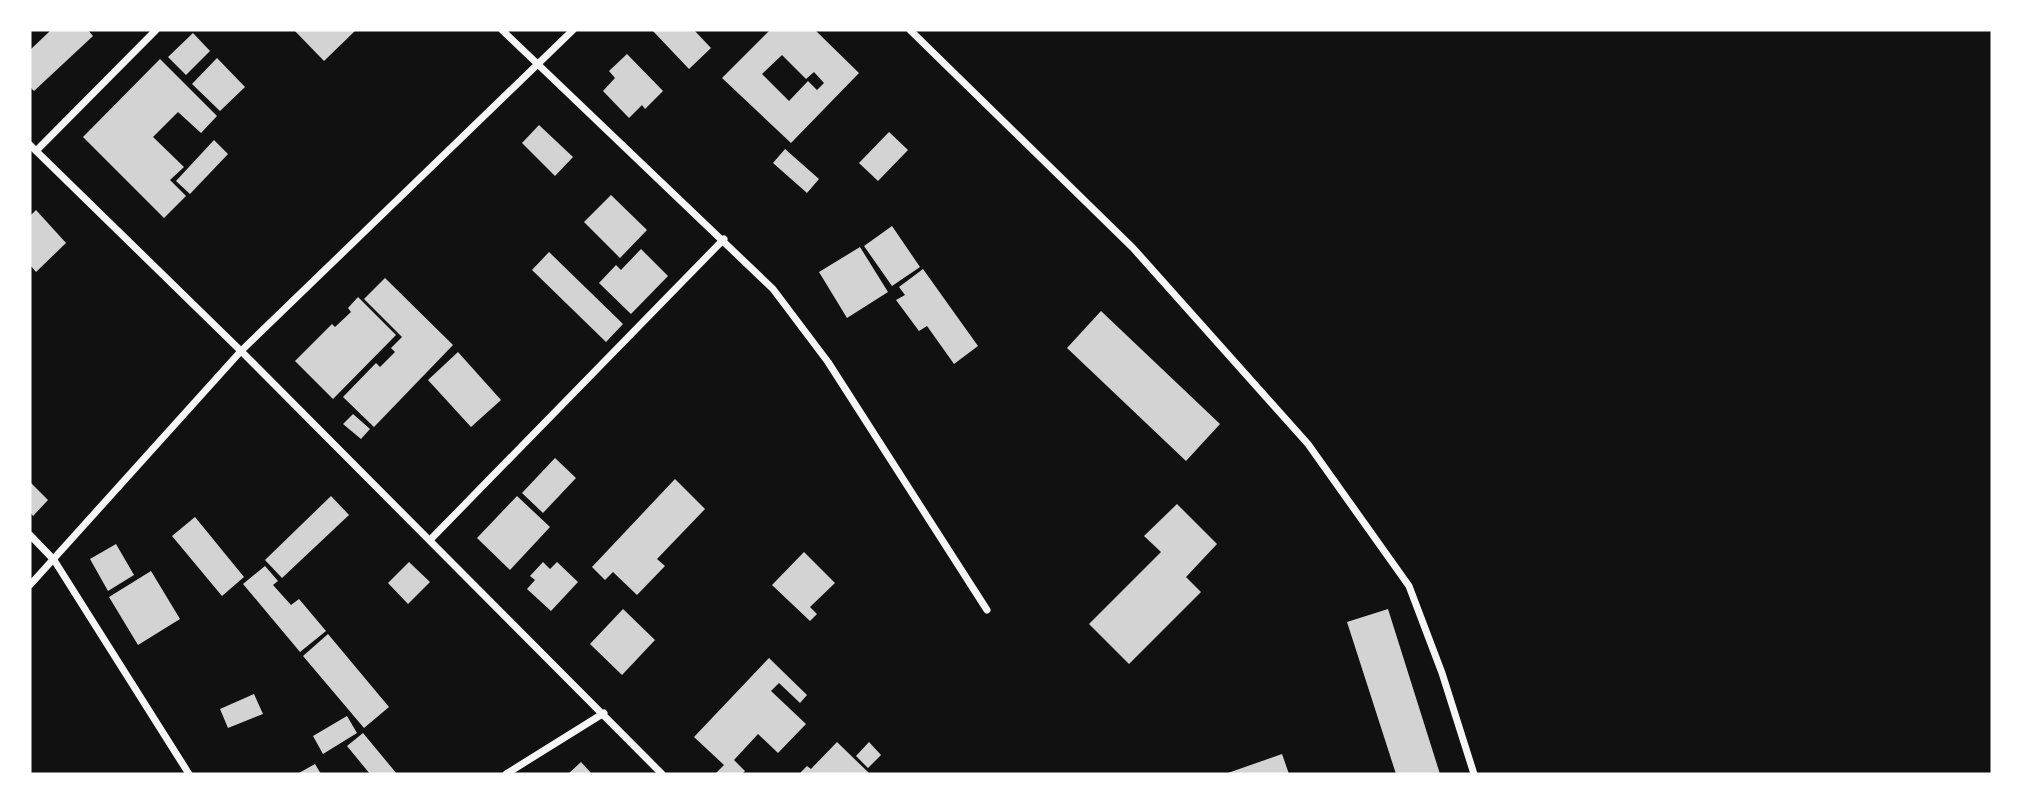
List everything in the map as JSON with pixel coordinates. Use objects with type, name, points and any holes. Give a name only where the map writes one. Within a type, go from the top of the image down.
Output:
[{"type":"street","points":[[36,151],[156,30]]},
{"type":"street","points":[[502,30],[724,239],[773,289],[828,362],[987,610]]},
{"type":"street","points":[[30,585],[241,351],[573,30]]},
{"type":"street","points":[[909,30],[1133,248],[1308,444],[1409,586],[1443,673],[1475,774]]},
{"type":"street","points":[[30,145],[241,351],[662,774]]},
{"type":"street","points":[[430,540],[724,239]]},
{"type":"street","points":[[30,535],[54,561],[189,774]]},
{"type":"street","points":[[506,774],[604,713]]},
{"type":"building","points":[[51,30],[88,30],[93,36],[34,91],[30,87],[30,50]]},
{"type":"building","points":[[294,30],[356,30],[324,61]]},
{"type":"building","points":[[652,30],[694,30],[711,48],[689,69]]},
{"type":"building","points":[[770,30],[815,30],[859,73],[791,143],[722,78]],"holes":[[[782,55],[806,79],[814,72],[824,83],[817,90],[808,81],[789,101],[762,74]]]},
{"type":"building","points":[[193,33],[210,51],[186,75],[168,57]]},
{"type":"building","points":[[627,54],[663,91],[645,109],[642,105],[629,118],[603,91],[615,78],[609,71]]},
{"type":"building","points":[[217,58],[245,87],[220,111],[192,84]]},
{"type":"building","points":[[160,59],[217,116],[201,133],[178,112],[153,137],[184,167],[170,180],[186,196],[164,218],[83,137]]},
{"type":"building","points":[[539,125],[573,157],[555,176],[522,143]]},
{"type":"building","points":[[889,132],[908,150],[878,181],[859,163]]},
{"type":"building","points":[[214,140],[228,154],[190,194],[176,181]]},
{"type":"building","points":[[785,149],[819,179],[807,193],[773,163]]},
{"type":"building","points":[[611,195],[647,230],[620,258],[584,222]]},
{"type":"building","points":[[36,210],[66,243],[36,272],[30,265],[30,216]]},
{"type":"building","points":[[892,226],[920,267],[892,286],[864,246]]},
{"type":"building","points":[[860,247],[888,292],[847,318],[819,272]]},
{"type":"building","points":[[641,249],[668,276],[631,314],[599,283],[616,265],[621,270]]},
{"type":"building","points":[[549,252],[623,324],[606,342],[532,270]]},
{"type":"building","points":[[923,269],[978,346],[954,364],[927,326],[919,331],[896,300],[905,295],[899,287]]},
{"type":"building","points":[[385,278],[453,345],[374,427],[343,397],[376,363],[380,367],[395,352],[391,348],[402,337],[364,299]]},
{"type":"building","points":[[358,297],[396,335],[333,399],[295,361],[332,324],[335,327],[351,312],[348,308]]},
{"type":"building","points":[[1101,311],[1220,424],[1186,461],[1067,348]]},
{"type":"building","points":[[458,352],[501,400],[471,427],[428,380]]},
{"type":"building","points":[[353,414],[370,429],[361,439],[343,424]]},
{"type":"building","points":[[555,458],[576,478],[543,513],[522,493]]},
{"type":"building","points":[[675,479],[705,509],[657,559],[665,566],[637,595],[613,572],[605,580],[592,567]]},
{"type":"building","points":[[30,482],[48,500],[33,516],[30,512]]},
{"type":"building","points":[[331,496],[349,515],[282,578],[265,560]]},
{"type":"building","points":[[517,496],[550,527],[510,570],[477,538]]},
{"type":"building","points":[[1177,504],[1217,544],[1186,577],[1201,592],[1129,664],[1089,624],[1161,552],[1144,536]]},
{"type":"building","points":[[195,517],[244,577],[222,596],[172,536]]},
{"type":"building","points":[[116,544],[134,575],[108,591],[90,559]]},
{"type":"building","points":[[804,552],[835,583],[810,607],[817,614],[810,621],[772,585]]},
{"type":"building","points":[[409,562],[430,582],[408,604],[388,583]]},
{"type":"building","points":[[543,562],[550,569],[557,562],[578,582],[551,611],[527,589],[535,580],[530,576]]},
{"type":"building","points":[[265,566],[278,581],[273,585],[291,605],[299,599],[326,631],[300,652],[243,584]]},
{"type":"building","points":[[151,571],[180,619],[138,645],[109,597]]},
{"type":"building","points":[[623,609],[655,640],[622,675],[590,644]]},
{"type":"building","points":[[1388,609],[1440,774],[1396,774],[1347,622]]},
{"type":"building","points":[[328,634],[389,707],[364,728],[303,656]]},
{"type":"building","points":[[769,658],[807,695],[800,703],[779,683],[771,691],[806,724],[778,753],[758,734],[734,760],[745,771],[742,774],[715,774],[724,765],[694,737]]},
{"type":"building","points":[[254,694],[263,714],[228,728],[220,709]]},
{"type":"building","points":[[347,716],[357,733],[323,754],[313,736]]},
{"type":"building","points":[[363,733],[397,774],[370,774],[347,746]]},
{"type":"building","points":[[837,742],[870,774],[799,774],[807,766],[811,769]]},
{"type":"building","points":[[869,742],[881,755],[868,768],[856,756]]},
{"type":"building","points":[[1282,754],[1289,774],[1225,774]]},
{"type":"building","points":[[581,762],[592,774],[568,774]]},
{"type":"building","points":[[315,764],[321,774],[297,774]]}]
